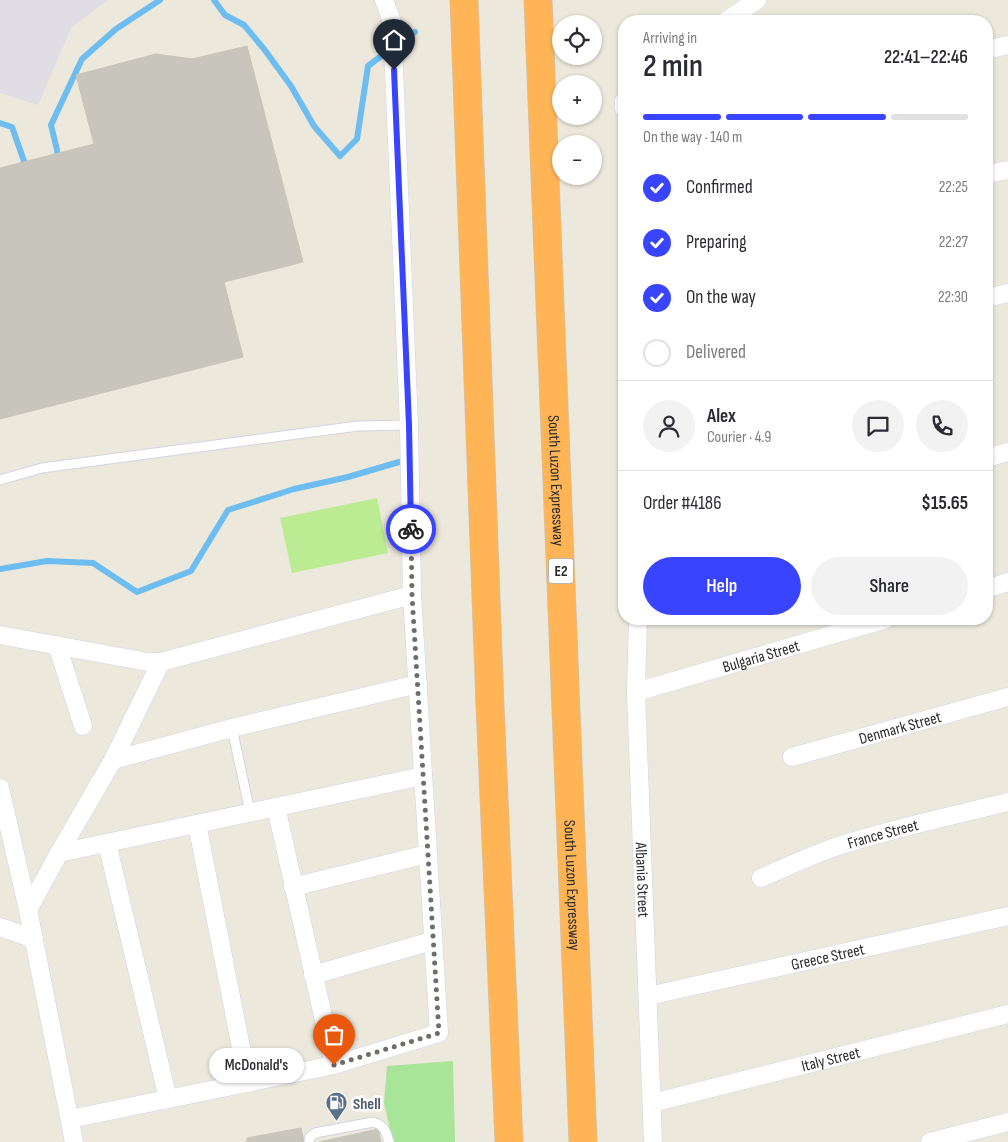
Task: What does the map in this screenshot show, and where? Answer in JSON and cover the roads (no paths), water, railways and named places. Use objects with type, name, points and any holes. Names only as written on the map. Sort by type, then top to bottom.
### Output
[{"type":"highway","points":[[464,0],[491,726],[509,1142]]},
{"type":"highway","name":"South Luzon Expressway","points":[[538,0],[583,1142]]},
{"type":"street","points":[[70,1119],[334,1065],[439,1033],[412,595],[409,425],[394,70],[390,19],[384,0]]},
{"type":"street","points":[[993,48],[1008,45]]},
{"type":"street","points":[[993,173],[1008,170]]},
{"type":"street","points":[[993,296],[1008,293]]},
{"type":"street","points":[[993,456],[1008,452]]},
{"type":"street","points":[[993,586],[1008,582]]},
{"type":"street","points":[[0,635],[148,662],[161,662],[412,595]]},
{"type":"street","name":"Albania Street","points":[[638,625],[636,692],[653,1142]]},
{"type":"street","name":"Bulgaria Street","points":[[636,692],[865,625]]},
{"type":"street","points":[[57,645],[82,726]]},
{"type":"street","points":[[28,910],[113,760],[161,662]]},
{"type":"street","points":[[113,760],[232,728],[418,684]]},
{"type":"street","name":"Denmark Street","points":[[792,757],[1008,697]]},
{"type":"street","points":[[59,853],[423,776]]},
{"type":"street","points":[[0,788],[28,910],[74,1142]]},
{"type":"street","name":"France Street","points":[[761,878],[837,847],[890,831],[1008,802]]},
{"type":"street","points":[[276,807],[334,1065]]},
{"type":"street","points":[[197,824],[248,1083]]},
{"type":"street","points":[[107,843],[168,1099]]},
{"type":"street","points":[[294,887],[427,854]]},
{"type":"street","name":"Greece Street","points":[[648,996],[1008,916]]},
{"type":"street","points":[[0,927],[34,939]]},
{"type":"street","points":[[313,975],[432,941]]},
{"type":"street","name":"Italy Street","points":[[652,1103],[1008,1014]]},
{"type":"street","points":[[930,1142],[1008,1122]]},
{"type":"lane","points":[[0,480],[42,468],[101,460],[358,426],[409,425]]},
{"type":"lane","points":[[232,728],[250,812]]},
{"type":"lane","points":[[309,1142],[310,1136],[315,1133],[373,1122],[380,1124],[386,1131],[389,1142]]},
{"type":"waterway","points":[[58,161],[51,125],[82,59],[116,29],[160,0]]},
{"type":"waterway","points":[[214,0],[225,15],[244,25],[264,49],[291,86],[314,126],[340,156],[357,139],[368,66],[415,32]]},
{"type":"waterway","points":[[0,123],[12,127],[27,167]]},
{"type":"waterway","points":[[0,569],[47,561],[93,563],[137,592],[191,571],[228,510],[294,489],[348,477],[399,462]]},
{"type":"place","name":"McDonald's","points":[[334,1065]]},
{"type":"place","name":"Shell","points":[[337,1122]]}]
